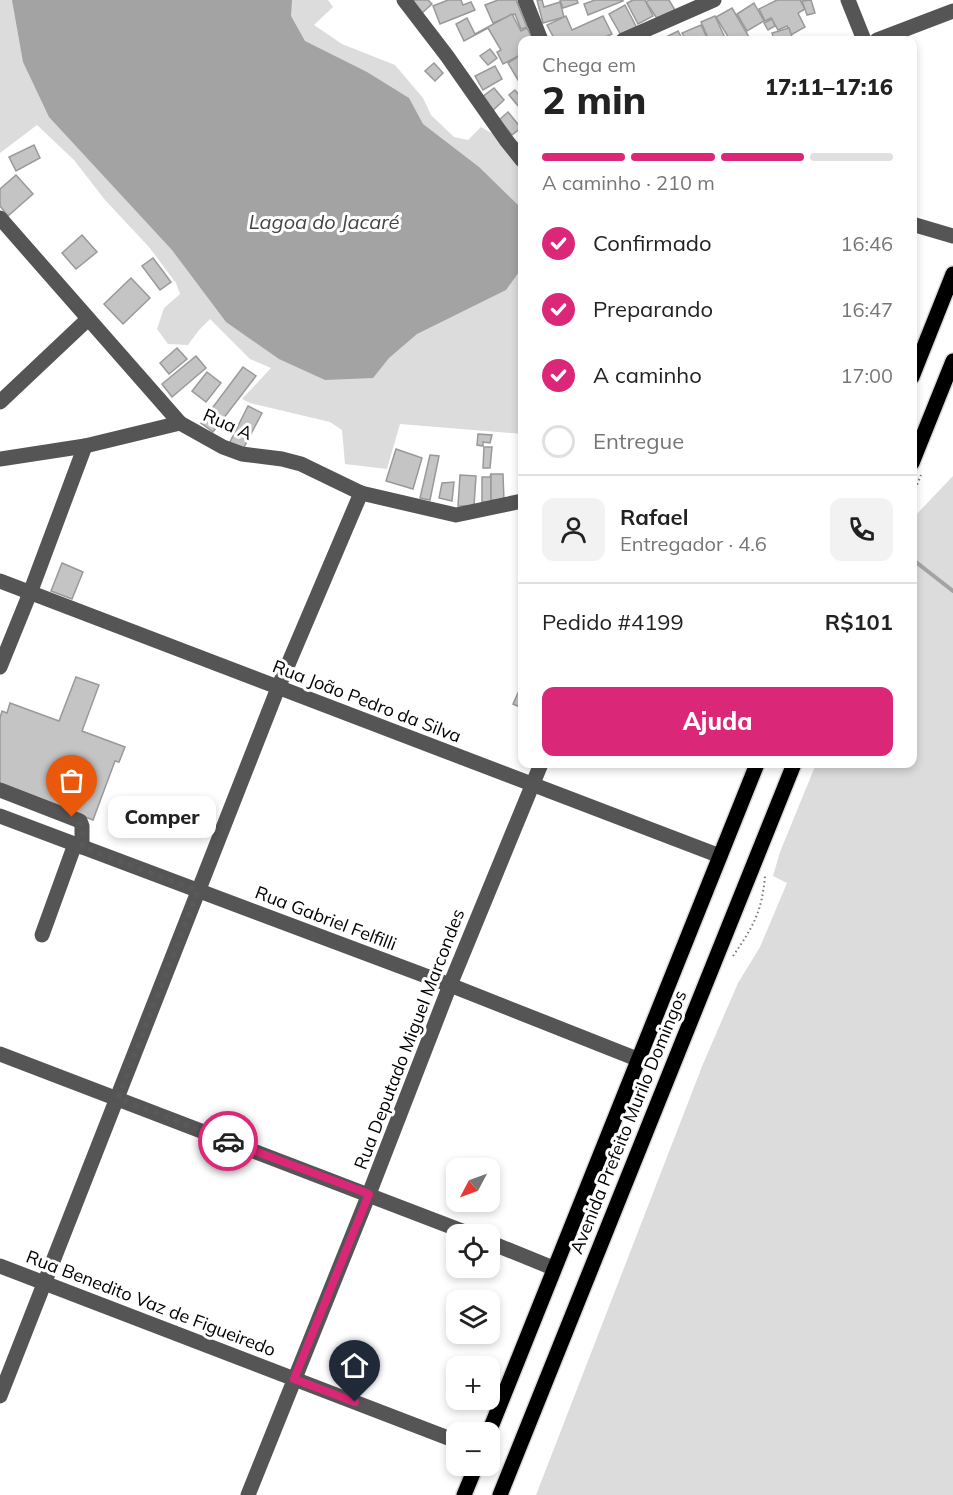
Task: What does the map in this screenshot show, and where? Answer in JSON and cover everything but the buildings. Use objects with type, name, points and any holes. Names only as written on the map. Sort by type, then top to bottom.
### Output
[{"type":"main road","points":[[917,364],[953,274]]},
{"type":"main road","points":[[917,451],[953,361]]},
{"type":"main road","name":"Avenida Prefeito Murilo Domingos","points":[[493,1422],[755,768]]},
{"type":"main road","name":"Avenida Prefeito Murilo Domingos","points":[[500,1495],[792,768]]},
{"type":"main road","points":[[464,1495],[472,1476]]},
{"type":"street","points":[[404,0],[518,155]]},
{"type":"street","points":[[525,0],[539,36]]},
{"type":"street","points":[[630,36],[684,5],[714,0]]},
{"type":"street","points":[[848,0],[862,36]]},
{"type":"street","points":[[887,36],[953,11]]},
{"type":"street","name":"Rua A","points":[[0,218],[180,423],[222,447],[242,454],[301,464],[361,493],[456,515],[518,502]]},
{"type":"street","points":[[917,225],[953,236]]},
{"type":"street","points":[[0,402],[88,319]]},
{"type":"street","points":[[0,459],[85,446],[180,423]]},
{"type":"street","points":[[0,667],[85,446]]},
{"type":"street","points":[[0,1396],[279,688],[361,493]]},
{"type":"street","name":"Rua João Pedro da Silva","points":[[0,582],[720,856]]},
{"type":"street","name":"Rua Deputado Miguel Marcondes","points":[[248,1495],[450,985],[539,768]]},
{"type":"street","points":[[0,790],[80,821],[82,826],[79,846],[42,935]]},
{"type":"street","name":"Rua Gabriel Felfilli","points":[[0,816],[450,985],[637,1059]]},
{"type":"street","points":[[0,1054],[446,1224]]},
{"type":"street","points":[[500,1246],[553,1268]]},
{"type":"street","name":"Rua Benedito Vaz de Figueiredo","points":[[0,1266],[446,1438]]},
{"type":"shaded area","name":"Lagoa do Jacaré","points":[[0,0],[328,0],[333,7],[314,25],[342,44],[395,65],[423,98],[431,115],[454,137],[468,140],[481,127],[495,135],[518,163],[518,434],[400,424],[387,469],[345,464],[342,430],[330,422],[250,403],[242,399],[271,368],[250,359],[210,319],[188,345],[168,344],[157,329],[164,308],[180,294],[176,283],[149,247],[105,200],[74,160],[37,125],[0,153]]},
{"type":"shaded area","points":[[953,476],[953,1495],[536,1495],[703,1064],[738,983],[760,947],[787,883],[773,876],[780,852],[814,768],[917,768],[917,514]]},
{"type":"water","name":"Lagoa do Jacaré","points":[[12,0],[292,0],[291,16],[305,41],[367,72],[409,98],[423,124],[479,167],[518,205],[518,274],[506,290],[417,334],[389,358],[373,378],[325,380],[279,359],[226,322],[172,250],[49,117],[23,62]]},
{"type":"waterway","points":[[917,563],[953,591]]},
{"type":"way so far","points":[[72,817],[80,821],[82,826],[82,847],[198,891],[118,1098],[228,1141]]},
{"type":"place","name":"Comper","points":[[72,817]]},
{"type":"route","points":[[228,1141],[369,1194],[294,1379],[355,1402]]}]
